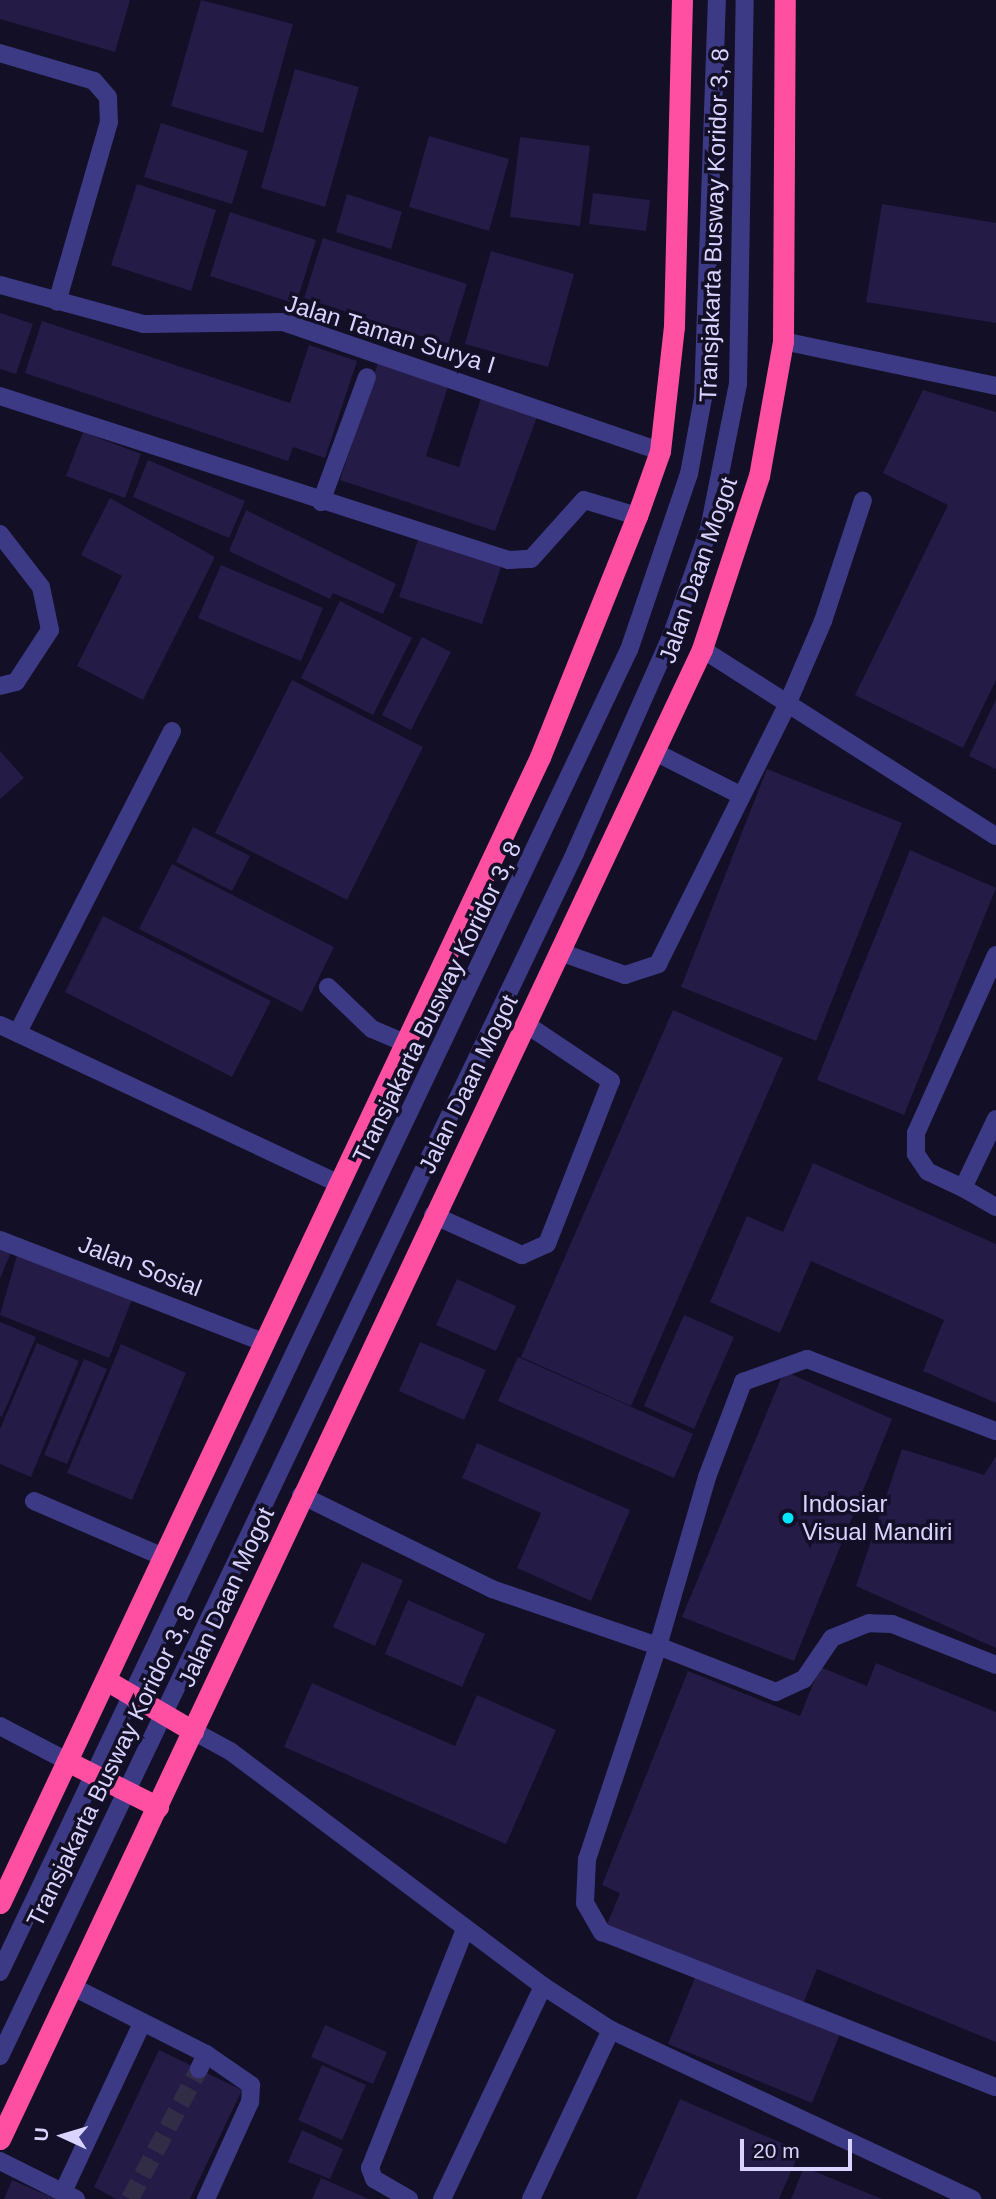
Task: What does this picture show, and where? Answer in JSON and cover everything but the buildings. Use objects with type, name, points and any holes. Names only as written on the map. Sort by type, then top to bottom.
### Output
[{"type":"highway","points":[[0,1903],[106,1680],[261,1341],[339,1184],[540,757],[638,516],[660,451],[674,326],[682,0]]},
{"type":"highway","name":"Jalan Daan Mogot","points":[[0,2138],[702,649],[759,476],[783,341],[785,0]]},
{"type":"highway","points":[[106,1680],[193,1731]]},
{"type":"highway","points":[[67,1761],[158,1807]]},
{"type":"street","name":"Transjakarta Busway Koridor 3, 8","points":[[0,1972],[135,1696],[562,799],[629,650],[667,543],[703,398],[716,0]]},
{"type":"street","name":"Transjakarta Busway Koridor 3, 8","points":[[0,2056],[125,1789],[575,853],[672,634],[709,529],[738,384],[745,0]]},
{"type":"street","points":[[0,53],[94,81],[108,97],[109,122],[57,302]]},
{"type":"street","name":"Jalan Taman Surya I","points":[[0,285],[144,324],[283,322],[660,451]]},
{"type":"street","points":[[783,341],[996,386]]},
{"type":"street","points":[[321,502],[367,377]]},
{"type":"street","points":[[0,396],[321,502],[509,560],[531,559],[584,499],[638,516]]},
{"type":"street","points":[[560,952],[625,975],[653,969],[786,707],[828,609],[863,500]]},
{"type":"street","points":[[0,534],[41,587],[50,630],[16,681],[0,686]]},
{"type":"street","points":[[702,649],[786,707],[996,836]]},
{"type":"street","points":[[18,1032],[172,731]]},
{"type":"street","points":[[655,752],[742,796]]},
{"type":"street","points":[[996,955],[916,1133],[916,1154],[928,1172],[996,1207]]},
{"type":"street","points":[[328,987],[372,1028],[405,1043]]},
{"type":"street","points":[[433,1215],[522,1255],[547,1244],[611,1081],[526,1024]]},
{"type":"street","points":[[0,1025],[339,1184]]},
{"type":"street","points":[[963,1188],[996,1119]]},
{"type":"street","name":"Jalan Sosial","points":[[0,1240],[261,1341]]},
{"type":"street","points":[[996,1431],[807,1359],[743,1382],[707,1478],[658,1646],[587,1859],[585,1903],[602,1932],[996,2087]]},
{"type":"street","points":[[301,1495],[492,1589],[658,1646],[776,1692],[804,1679],[832,1638],[869,1623],[892,1624],[996,1665]]},
{"type":"street","points":[[34,1501],[161,1556]]},
{"type":"street","points":[[0,1726],[67,1761]]},
{"type":"street","points":[[193,1731],[230,1751],[465,1929],[543,1986],[611,2030],[972,2199]]},
{"type":"street","points":[[409,2199],[374,2179],[370,2168],[465,1929]]},
{"type":"street","points":[[442,2199],[543,1986]]},
{"type":"street","points":[[73,1987],[142,2023],[203,2062],[251,2085],[250,2102],[206,2199]]},
{"type":"street","points":[[0,2161],[70,2195],[142,2023]]},
{"type":"street","points":[[531,2199],[611,2030]]},
{"type":"tunnel","points":[[130,2199],[199,2069]]},
{"type":"place","name":"Indosiar Visual Mandiri","points":[[788,1518]]}]
